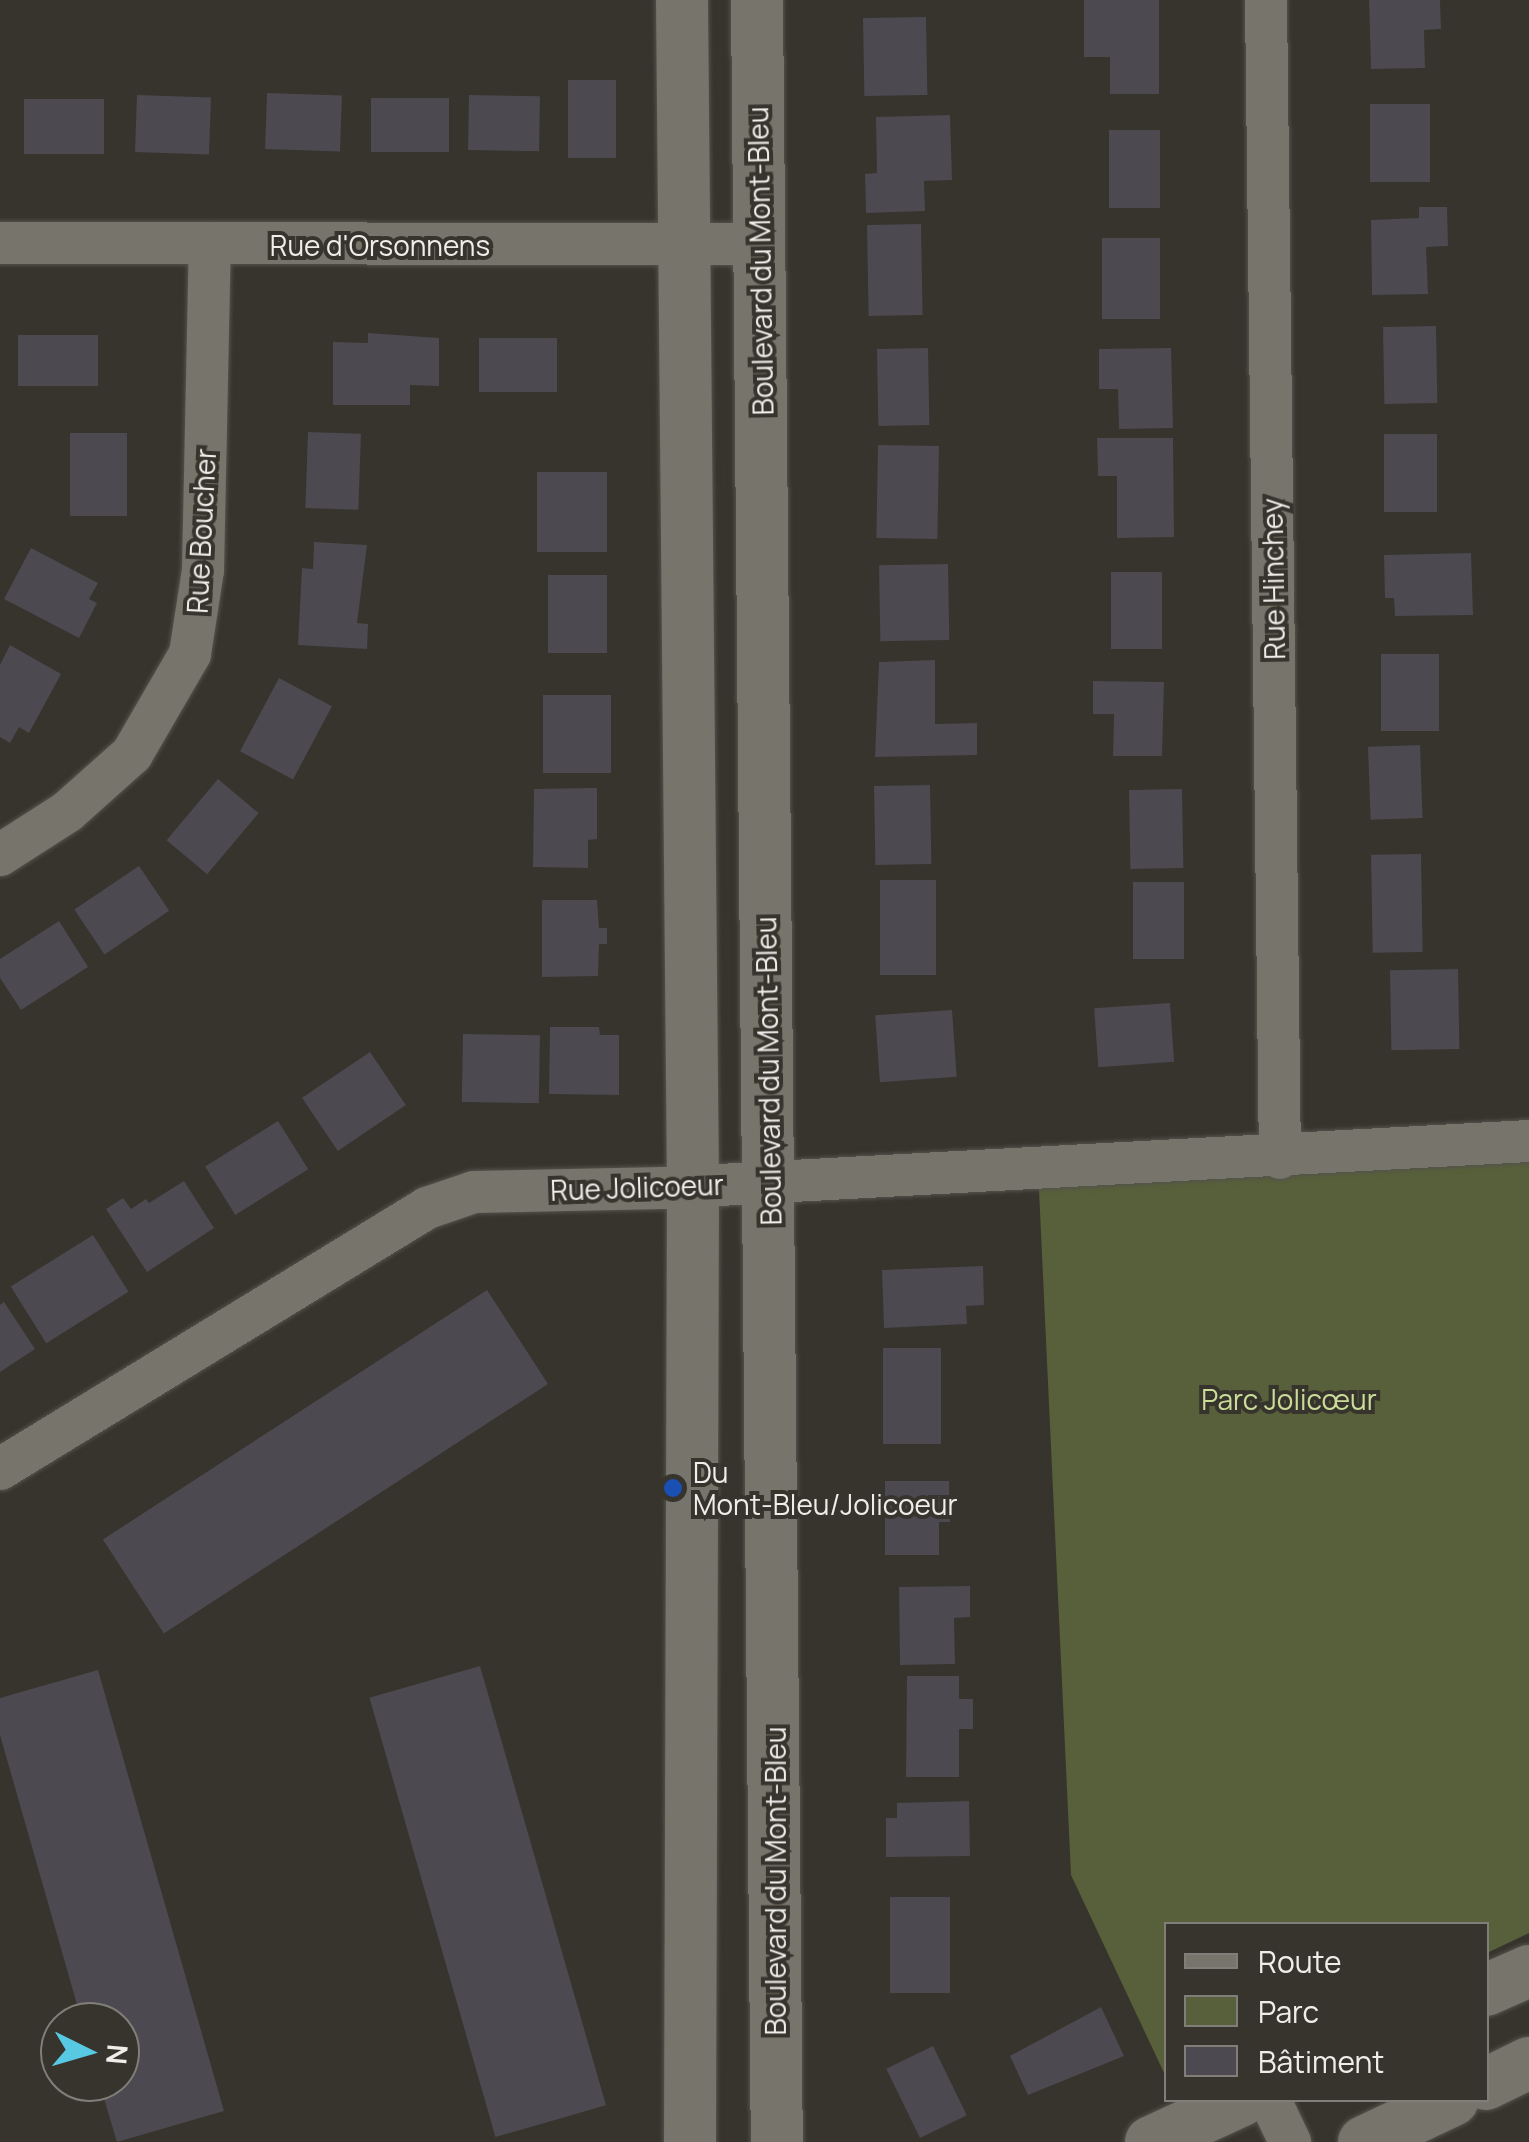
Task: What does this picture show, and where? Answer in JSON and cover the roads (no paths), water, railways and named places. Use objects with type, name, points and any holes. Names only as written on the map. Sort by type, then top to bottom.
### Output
[{"type":"street","points":[[682,0],[693,1186],[690,2142]]},
{"type":"street","name":"Boulevard du Mont-Bleu","points":[[757,0],[777,2142]]},
{"type":"street","name":"Rue Hinchey","points":[[1266,0],[1280,1158]]},
{"type":"street","name":"Rue d'Orsonnens","points":[[0,243],[760,244]]},
{"type":"street","name":"Rue Boucher","points":[[0,855],[67,812],[132,754],[190,654],[203,570],[210,244]]},
{"type":"street","name":"Rue Jolicoeur","points":[[0,1470],[427,1208],[474,1192],[693,1186],[1280,1158],[1529,1141]]},
{"type":"street","points":[[1489,1989],[1529,1971]]},
{"type":"street","points":[[1489,2083],[1529,2063]]},
{"type":"street","points":[[1152,2142],[1238,2102]]},
{"type":"street","points":[[1271,2102],[1290,2142]]},
{"type":"street","points":[[1364,2142],[1449,2102]]},
{"type":"place","name":"Du Mont-Bleu/Jolicoeur","points":[[673,1488]]},
{"type":"park label","name":"Parc Jolicœur","points":[[1289,1399]]}]
